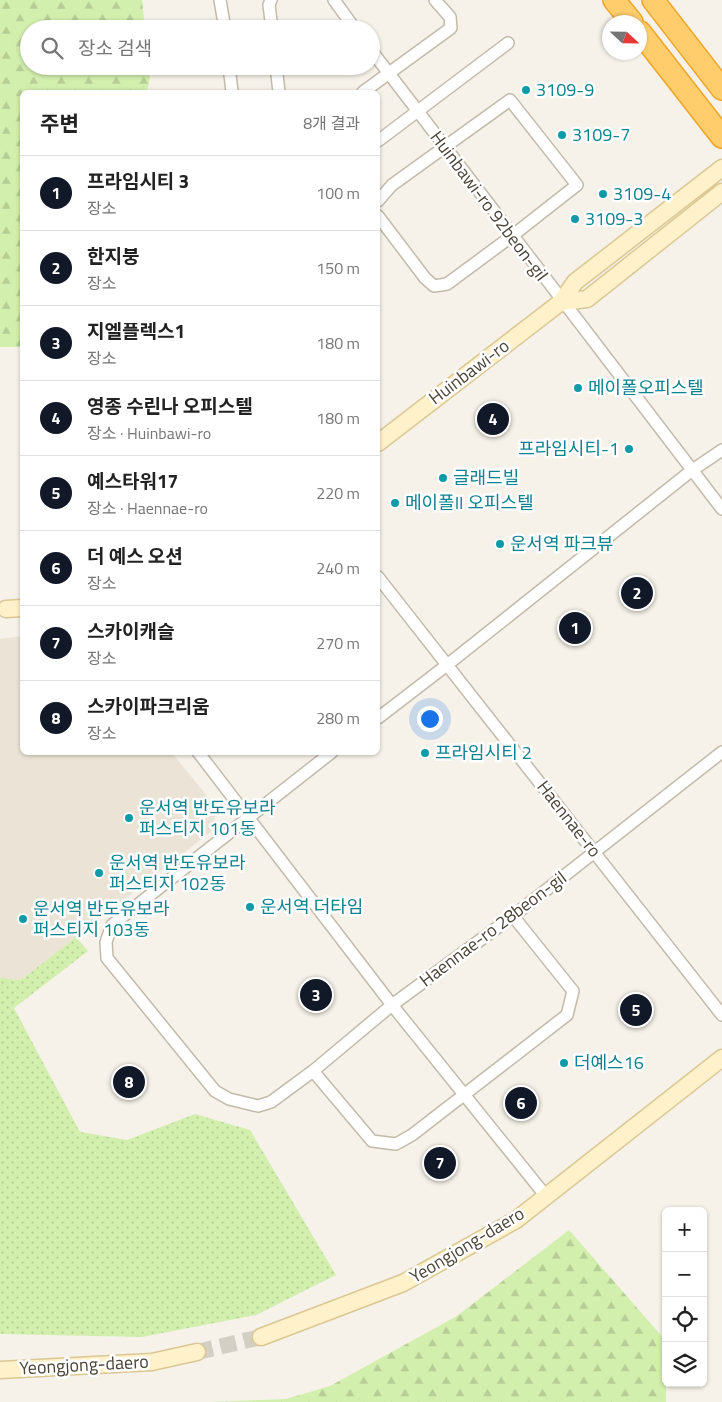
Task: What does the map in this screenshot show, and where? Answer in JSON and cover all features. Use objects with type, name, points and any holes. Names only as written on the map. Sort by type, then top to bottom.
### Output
[{"type":"highway","points":[[654,0],[722,89]]},
{"type":"highway","points":[[647,41],[722,137]]},
{"type":"main road","name":"Huinbawi-ro","points":[[380,441],[562,302],[575,282],[722,168]]},
{"type":"main road","points":[[562,302],[587,299],[722,192]]},
{"type":"main road","points":[[6,609],[20,608]]},
{"type":"main road","name":"Yeongjong-daero","points":[[261,1337],[404,1283],[516,1220],[545,1195],[722,1058]]},
{"type":"main road","name":"Yeongjong-daero","points":[[0,1370],[152,1362],[197,1352]]},
{"type":"street","points":[[220,0],[223,20]]},
{"type":"street","points":[[271,0],[269,5],[271,20]]},
{"type":"street","points":[[334,0],[349,20]]},
{"type":"street","points":[[366,90],[451,28],[450,17],[435,0]]},
{"type":"street","points":[[380,140],[508,43]]},
{"type":"street","name":"Huinbawi-ro 92beon-gil","points":[[380,63],[722,509]]},
{"type":"street","points":[[230,75],[232,90]]},
{"type":"street","points":[[277,75],[279,90]]},
{"type":"street","points":[[380,200],[392,185],[510,100],[576,185],[447,284],[434,286],[425,278],[380,219]]},
{"type":"street","points":[[380,716],[691,471],[722,450]]},
{"type":"street","name":"Haennae-ro","points":[[380,580],[722,1015]]},
{"type":"street","name":"Haennae-ro 28beon-gil","points":[[248,817],[112,925],[106,942],[107,958],[215,1091],[230,1099],[258,1106],[271,1102],[313,1071],[392,1006],[513,916],[722,752]]},
{"type":"street","points":[[200,755],[392,1006],[545,1195]]},
{"type":"street","points":[[248,817],[328,755]]},
{"type":"street","points":[[313,1071],[372,1141],[396,1144],[412,1135],[464,1096],[567,1015],[572,1004],[573,991],[513,916]]},
{"type":"shaded area","points":[[20,636],[20,755],[174,755],[216,807],[213,830],[21,980],[1,978],[0,975],[0,639]]},
{"type":"green space","points":[[0,0],[142,0],[144,20],[20,20],[20,75],[150,75],[150,78],[147,90],[20,90],[20,347],[0,347]]},
{"type":"green space","points":[[76,937],[88,951],[14,1008],[80,1132],[127,1140],[195,1114],[250,1130],[336,1275],[256,1315],[142,1337],[0,1334],[0,975],[1,978],[21,980]]},
{"type":"green space","points":[[569,1230],[662,1336],[662,1387],[666,1387],[666,1402],[206,1402],[286,1399],[330,1386],[457,1316]]},
{"type":"tunnel","points":[[197,1352],[261,1337]]},
{"type":"place","name":"3109-9","points":[[526,90]]},
{"type":"place","name":"3109-7","points":[[562,135]]},
{"type":"place","name":"3109-4","points":[[603,194]]},
{"type":"place","name":"3109-3","points":[[575,219]]},
{"type":"place","name":"메이폴오피스텔","points":[[578,388]]},
{"type":"place","name":"영종 수린나 오피스텔","points":[[493,419]]},
{"type":"place","name":"프라임시티-1","points":[[629,449]]},
{"type":"place","name":"글래드빌","points":[[443,478]]},
{"type":"place","name":"메이폴II 오피스텔","points":[[395,503]]},
{"type":"place","name":"운서역 파크뷰","points":[[500,544]]},
{"type":"place","name":"한지붕","points":[[637,593]]},
{"type":"place","name":"프라임시티 3","points":[[575,628]]},
{"type":"place","name":"프라임시티 2","points":[[425,753]]},
{"type":"place","name":"운서역 반도유보라 퍼스티지 101동","points":[[129,818]]},
{"type":"place","name":"운서역 반도유보라 퍼스티지 102동","points":[[99,873]]},
{"type":"place","name":"운서역 더타임","points":[[250,907]]},
{"type":"place","name":"운서역 반도유보라 퍼스티지 103동","points":[[23,919]]},
{"type":"place","name":"지엘플렉스1","points":[[316,995]]},
{"type":"place","name":"예스타워17","points":[[636,1010]]},
{"type":"place","name":"더예스16","points":[[564,1063]]},
{"type":"place","name":"스카이파크리움","points":[[129,1082]]},
{"type":"place","name":"더 예스 오션","points":[[521,1103]]},
{"type":"place","name":"스카이캐슬","points":[[440,1163]]}]
